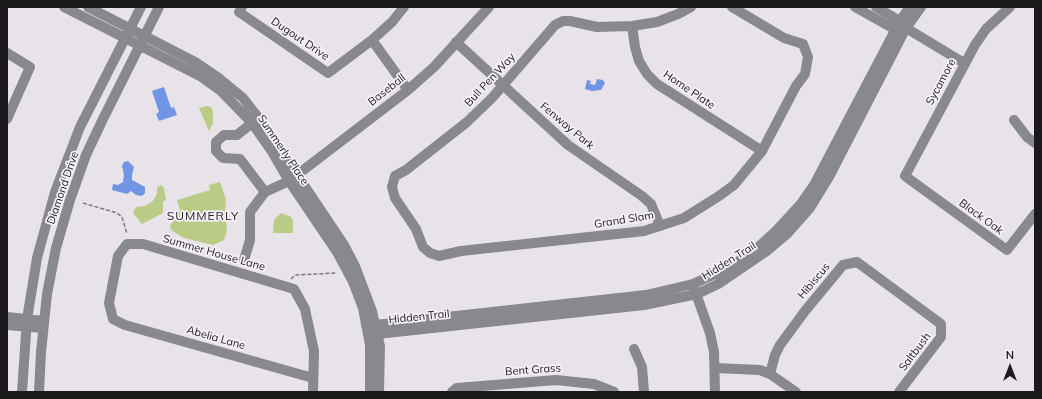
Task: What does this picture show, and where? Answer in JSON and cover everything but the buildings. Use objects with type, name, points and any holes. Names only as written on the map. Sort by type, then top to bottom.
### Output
[{"type":"street","name":"Summerly Place","points":[[64,7],[142,41],[200,76],[221,91],[252,124],[356,266],[365,289],[371,330],[370,392]]},
{"type":"street","name":"Summerly Place","points":[[88,7],[128,34]]},
{"type":"street","name":"Diamond Drive","points":[[22,392],[26,323],[37,258],[55,192],[80,127],[141,7]]},
{"type":"street","name":"Diamond Drive","points":[[39,392],[43,324],[56,248],[73,192],[86,155],[159,7]]},
{"type":"street","points":[[404,7],[392,22],[372,40],[408,90]]},
{"type":"street","name":"Baseball","points":[[264,192],[293,178],[408,90],[434,67],[488,7]]},
{"type":"street","name":"Bull Pen Way","points":[[430,253],[423,247],[416,229],[396,198],[392,187],[395,176],[406,170],[467,122],[503,85],[555,25],[563,21],[570,21],[597,27],[632,26],[657,22],[691,7]]},
{"type":"street","name":"Grand Slam","points":[[430,253],[439,256],[461,251],[632,233],[684,218],[719,196],[743,175],[762,151],[796,86],[805,74],[808,57],[803,44],[784,38],[732,7]]},
{"type":"street","points":[[855,7],[901,26]]},
{"type":"street","points":[[876,7],[901,26],[964,63]]},
{"type":"street","name":"Hidden Trail","points":[[371,330],[644,305],[697,294],[740,270],[787,234],[810,208],[829,178],[910,7]]},
{"type":"street","name":"Hidden Trail","points":[[371,330],[634,297],[693,284],[730,266],[754,251],[776,231],[800,205],[814,185],[901,26],[921,7]]},
{"type":"street","name":"Sycamore","points":[[905,176],[964,63],[986,29],[1010,7]]},
{"type":"street","name":"Dugout Drive","points":[[240,9],[328,73],[372,40]]},
{"type":"street","name":"Home Plate","points":[[632,26],[639,61],[647,74],[657,84],[762,151]]},
{"type":"street","name":"Summerly Place","points":[[142,41],[195,62],[220,79],[242,98],[261,121],[348,271],[371,330],[380,346],[381,364],[379,392]]},
{"type":"street","name":"Fenway Park","points":[[456,42],[568,145],[642,196],[651,204],[660,226]]},
{"type":"street","points":[[7,53],[30,67],[7,119]]},
{"type":"street","points":[[1014,120],[1027,137],[1035,143]]},
{"type":"street","points":[[244,260],[250,240],[250,212],[264,192],[240,159],[223,158],[216,151],[216,142],[224,135],[237,134],[252,124]]},
{"type":"street","name":"Black Oak","points":[[905,176],[1007,250],[1035,214]]},
{"type":"street","name":"Summer House Lane","points":[[128,244],[143,244],[290,287]]},
{"type":"street","name":"Abelia Lane","points":[[128,244],[118,256],[110,303],[113,319],[126,325],[313,378]]},
{"type":"street","name":"Hibiscus","points":[[770,374],[775,355],[780,345],[805,311],[843,265],[857,262],[941,324]]},
{"type":"street","points":[[693,284],[710,333],[715,368],[715,392]]},
{"type":"street","points":[[290,287],[305,309],[314,351],[312,392]]},
{"type":"street","points":[[7,317],[26,323]]},
{"type":"street","points":[[7,325],[26,323],[43,324]]},
{"type":"street","name":"Saltbush","points":[[900,392],[941,337],[941,324]]},
{"type":"street","points":[[634,349],[642,367],[644,392]]},
{"type":"street","points":[[715,368],[747,368],[770,374],[796,392]]},
{"type":"street","name":"Bent Grass","points":[[452,392],[456,388],[573,380],[594,384],[614,392]]},
{"type":"path","points":[[83,203],[117,213],[122,217],[128,244]]},
{"type":"path","points":[[290,287],[295,275],[337,273],[339,276],[348,271]]},
{"type":"green space","points":[[207,106],[211,107],[213,112],[213,123],[209,131],[199,108]]},
{"type":"green space","points":[[220,182],[226,199],[225,211],[227,231],[224,240],[213,245],[184,238],[171,230],[170,226],[180,210],[177,200],[210,190],[209,185]]},
{"type":"green space","points":[[161,185],[164,188],[166,200],[163,202],[163,213],[142,224],[133,213],[136,207],[145,206],[152,202],[157,194],[157,187]]},
{"type":"green space","points":[[281,213],[291,217],[293,221],[293,233],[273,233],[274,220]]},
{"type":"water","points":[[597,79],[603,80],[605,83],[601,90],[592,91],[585,89],[587,80],[591,81],[590,84],[595,85]]},
{"type":"water","points":[[164,87],[171,108],[174,107],[177,115],[159,121],[156,114],[159,112],[152,91]]},
{"type":"water","points":[[128,161],[134,167],[132,180],[145,187],[145,193],[142,196],[136,195],[131,191],[127,194],[112,190],[113,184],[118,185],[123,182],[124,175],[122,166],[124,162]]},
{"type":"district","name":"SUMMERLY","points":[[203,216]]}]
